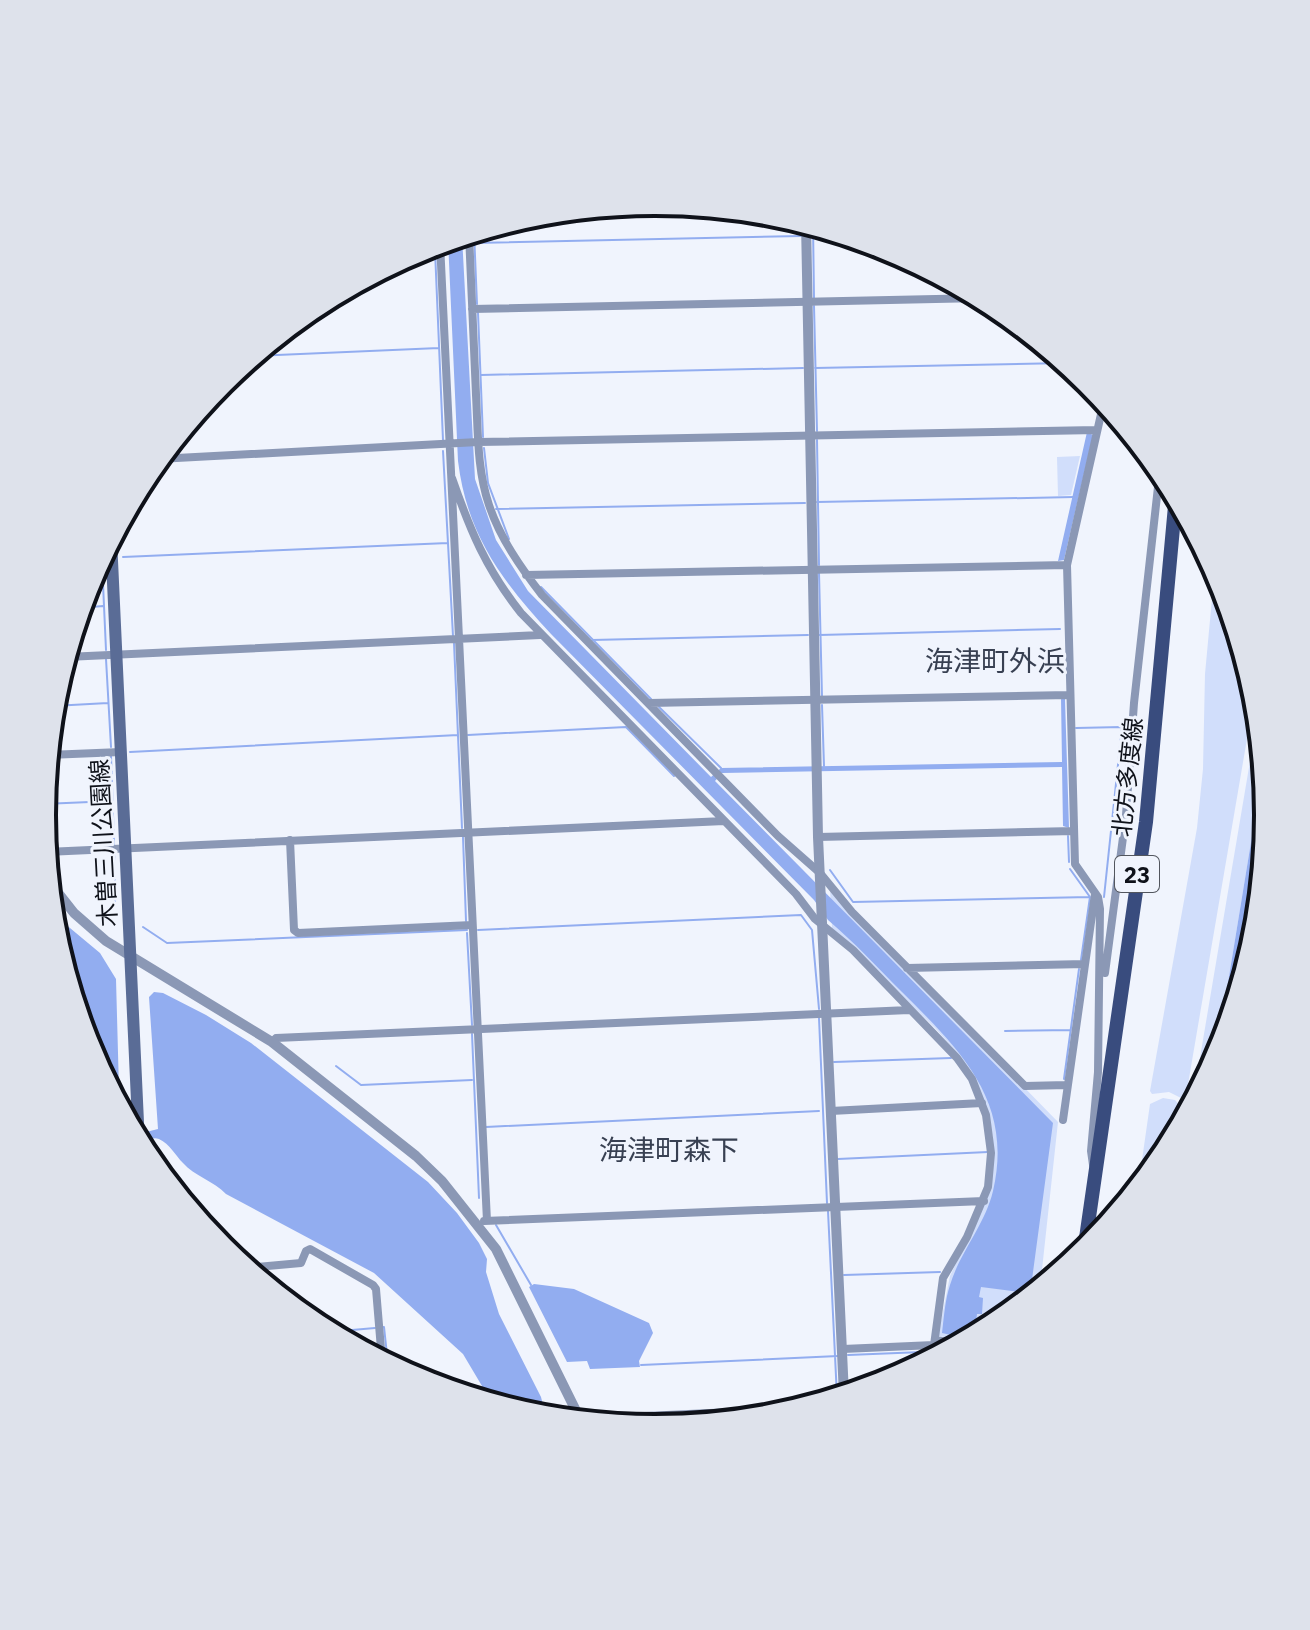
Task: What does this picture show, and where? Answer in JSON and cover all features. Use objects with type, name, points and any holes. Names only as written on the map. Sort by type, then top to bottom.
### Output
[{"type":"main road","name":"北方多度線","points":[[1088,1229],[1146,822],[1174,516]]},
{"type":"main road","name":"木曽三川公園線","points":[[108,573],[116,655],[132,956],[136,1115]]},
{"type":"street","points":[[806,235],[818,837],[844,1383]]},
{"type":"street","points":[[469,246],[477,442],[484,486],[489,506],[526,575],[542,595],[1025,1086],[1067,1085]]},
{"type":"street","points":[[438,257],[452,445],[487,1221]]},
{"type":"street","points":[[472,309],[958,299]]},
{"type":"street","points":[[1096,1181],[1091,1151],[1098,1072],[1100,909],[1095,893],[1075,864],[1067,565],[1101,415]]},
{"type":"street","points":[[174,458],[477,442],[1097,430]]},
{"type":"street","points":[[452,478],[470,531],[492,575],[540,635],[822,924],[853,950],[933,1031],[972,1079],[982,1103],[990,1137],[990,1175],[984,1201],[943,1278],[934,1345]]},
{"type":"street","points":[[1100,1000],[1126,815],[1134,703],[1158,490]]},
{"type":"street","points":[[526,575],[1067,565]]},
{"type":"street","points":[[77,657],[540,635]]},
{"type":"street","points":[[649,703],[1069,695]]},
{"type":"street","points":[[59,755],[121,752]]},
{"type":"street","points":[[57,851],[724,821]]},
{"type":"street","points":[[818,837],[1074,831]]},
{"type":"street","points":[[290,840],[294,930],[298,933],[472,925]]},
{"type":"street","points":[[1063,1120],[1095,893]]},
{"type":"street","points":[[62,896],[89,928],[106,941],[272,1042],[416,1156],[458,1198],[496,1249],[576,1409]]},
{"type":"street","points":[[907,968],[1085,964]]},
{"type":"street","points":[[272,1042],[276,1038],[909,1010]]},
{"type":"street","points":[[831,1111],[982,1103]]},
{"type":"street","points":[[475,1221],[984,1201]]},
{"type":"street","points":[[262,1267],[301,1263],[310,1249],[373,1285],[376,1289],[381,1347]]},
{"type":"street","points":[[935,1340],[941,1341]]},
{"type":"street","points":[[843,1353],[933,1345]]},
{"type":"shaded area","points":[[1080,456],[1071,495],[1058,496],[1057,457]]},
{"type":"shaded area","points":[[1212,597],[1234,660],[1248,732],[1187,1090],[1182,1099],[1169,1092],[1152,1094],[1150,1091],[1197,828],[1203,769],[1205,674]]},
{"type":"shaded area","points":[[1251,756],[1254,826],[1226,996],[1199,1065]]},
{"type":"shaded area","points":[[830,889],[1058,1122],[1042,1272],[988,1313],[948,1337],[938,1336],[950,1276],[986,1200],[993,1137],[959,1055],[832,928]]},
{"type":"shaded area","points":[[1163,1098],[1175,1100],[1179,1105],[1141,1164],[1150,1104]]},
{"type":"water","points":[[463,248],[475,479],[496,540],[528,591],[711,777],[721,768],[1062,762],[1061,698],[1065,699],[1069,828],[1063,826],[1062,767],[722,773],[715,781],[1053,1123],[1032,1280],[1018,1292],[981,1287],[982,1314],[977,1314],[976,1320],[954,1334],[942,1333],[950,1285],[989,1203],[997,1159],[996,1130],[989,1104],[977,1080],[944,1035],[828,920],[814,900],[551,634],[517,595],[478,534],[469,512],[458,461],[449,253]]},
{"type":"water","points":[[1087,432],[1093,435],[1064,560],[1058,561]]},
{"type":"water","points":[[1254,826],[1249,893],[1226,996]]},
{"type":"water","points":[[67,925],[100,953],[116,979],[119,1081],[88,1008]]},
{"type":"water","points":[[154,992],[163,993],[251,1043],[428,1182],[479,1243],[487,1259],[486,1272],[499,1314],[542,1403],[482,1388],[463,1354],[374,1273],[226,1194],[188,1168],[163,1141],[151,1139],[147,1132],[158,1129],[149,997]]},
{"type":"water","points":[[534,1284],[574,1289],[649,1323],[653,1333],[639,1361],[640,1367],[590,1369],[587,1361],[567,1362],[529,1287]]},
{"type":"waterway","points":[[478,243],[801,236]]},
{"type":"waterway","points":[[813,237],[814,298]]},
{"type":"waterway","points":[[475,244],[477,304]]},
{"type":"waterway","points":[[435,258],[443,440]]},
{"type":"waterway","points":[[814,306],[817,431]]},
{"type":"waterway","points":[[478,313],[483,437]]},
{"type":"waterway","points":[[272,355],[439,348]]},
{"type":"waterway","points":[[815,368],[1048,363]]},
{"type":"waterway","points":[[481,375],[803,368]]},
{"type":"waterway","points":[[817,440],[819,565]]},
{"type":"waterway","points":[[484,448],[488,483],[509,539]]},
{"type":"waterway","points":[[443,451],[453,636]]},
{"type":"waterway","points":[[817,502],[1074,497]]},
{"type":"waterway","points":[[496,509],[805,503]]},
{"type":"waterway","points":[[123,557],[448,543]]},
{"type":"waterway","points":[[819,573],[822,697]]},
{"type":"waterway","points":[[103,584],[106,650]]},
{"type":"waterway","points":[[541,587],[651,699]]},
{"type":"waterway","points":[[94,607],[103,606]]},
{"type":"waterway","points":[[819,635],[1060,629]]},
{"type":"waterway","points":[[592,640],[808,635]]},
{"type":"waterway","points":[[454,643],[462,828]]},
{"type":"waterway","points":[[106,659],[111,747]]},
{"type":"waterway","points":[[67,705],[108,703]]},
{"type":"waterway","points":[[822,705],[824,766]]},
{"type":"waterway","points":[[659,707],[721,768]]},
{"type":"waterway","points":[[468,735],[626,727],[674,776]]},
{"type":"waterway","points":[[1076,728],[1122,727],[1104,897]]},
{"type":"waterway","points":[[130,752],[458,735]]},
{"type":"waterway","points":[[111,756],[114,845]]},
{"type":"waterway","points":[[56,803],[113,801]]},
{"type":"waterway","points":[[1068,836],[1069,862]]},
{"type":"waterway","points":[[463,837],[466,921]]},
{"type":"waterway","points":[[115,853],[115,907]]},
{"type":"waterway","points":[[1070,869],[1090,897],[1081,960]]},
{"type":"waterway","points":[[830,870],[853,902],[1090,897]]},
{"type":"waterway","points":[[478,930],[801,915],[812,930],[819,1009]]},
{"type":"waterway","points":[[143,927],[167,943],[467,930]]},
{"type":"waterway","points":[[467,933],[472,1025]]},
{"type":"waterway","points":[[1064,1079],[1079,969]]},
{"type":"waterway","points":[[819,1018],[827,1203]]},
{"type":"waterway","points":[[1005,1031],[1071,1030]]},
{"type":"waterway","points":[[472,1034],[479,1198]]},
{"type":"waterway","points":[[834,1062],[951,1058]]},
{"type":"waterway","points":[[336,1066],[361,1085],[472,1080]]},
{"type":"waterway","points":[[486,1127],[819,1111]]},
{"type":"waterway","points":[[838,1159],[988,1152]]},
{"type":"waterway","points":[[828,1211],[836,1386]]},
{"type":"waterway","points":[[496,1225],[531,1285]]},
{"type":"waterway","points":[[844,1275],[940,1272]]},
{"type":"waterway","points":[[382,1327],[387,1350]]},
{"type":"waterway","points":[[349,1330],[375,1328]]},
{"type":"waterway","points":[[848,1355],[920,1352]]},
{"type":"waterway","points":[[641,1365],[838,1356]]},
{"type":"district","name":"海津町外浜","points":[[995,660]]},
{"type":"district","name":"海津町森下","points":[[669,1149]]}]
